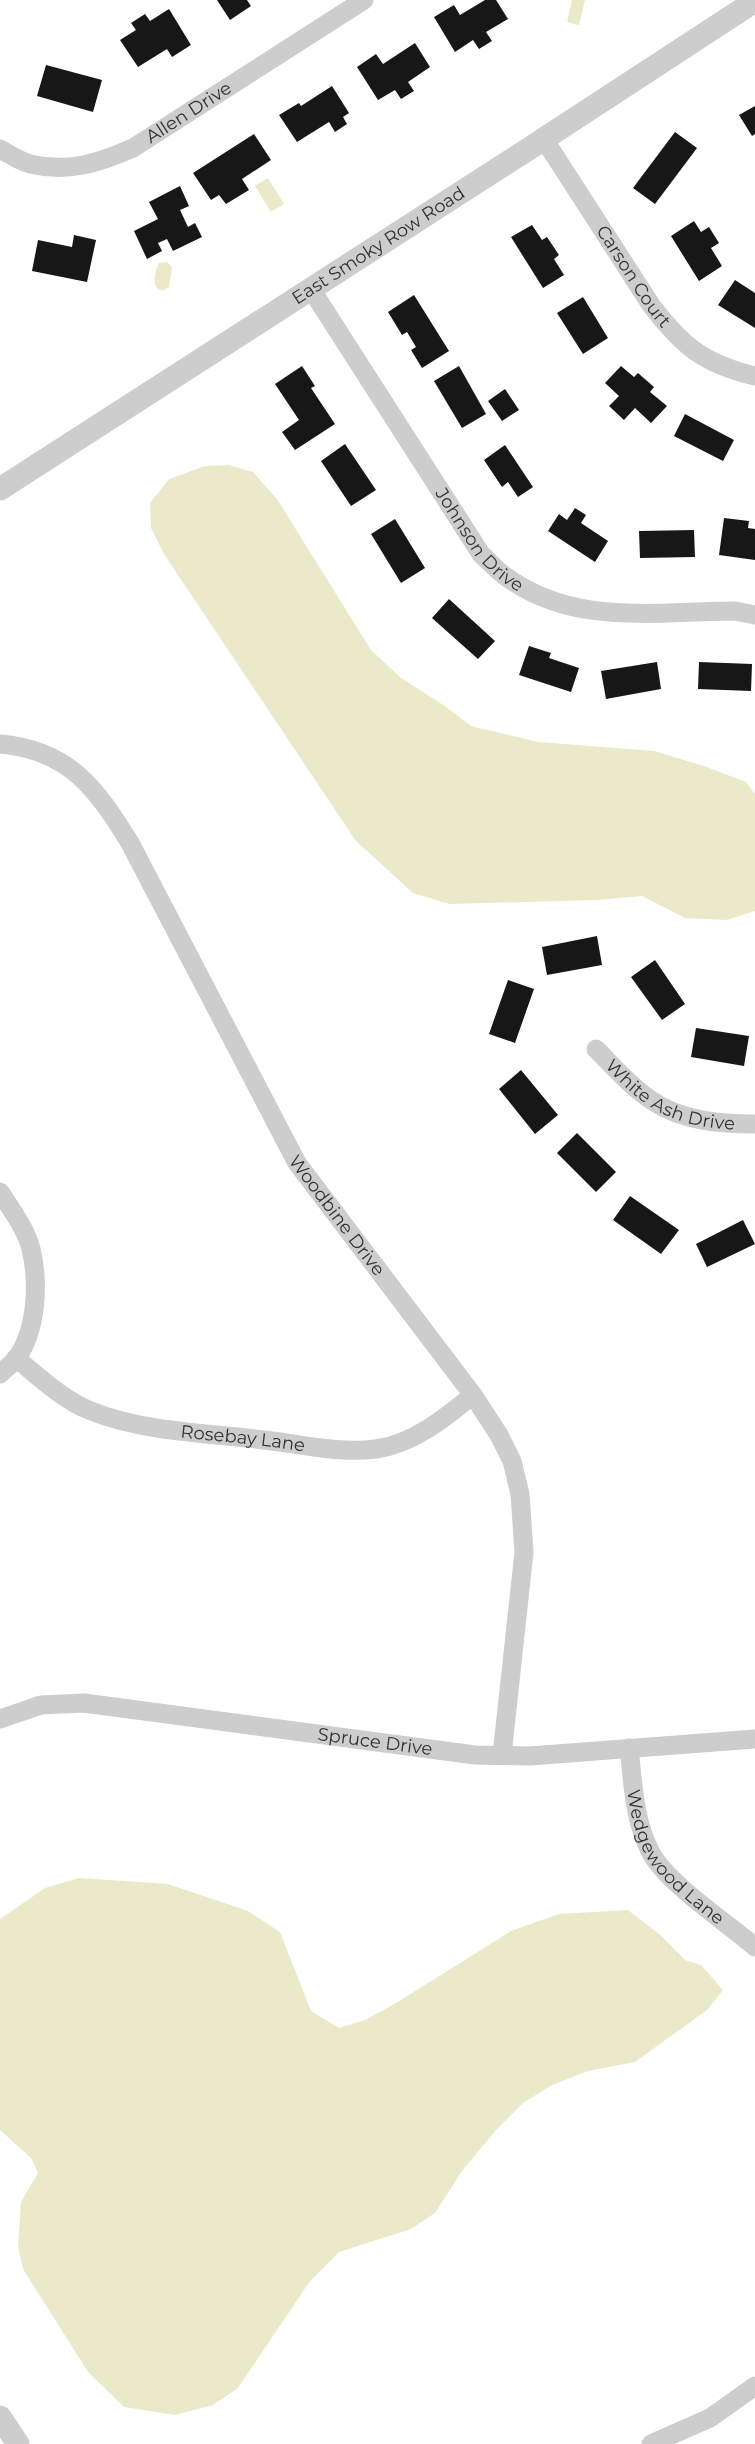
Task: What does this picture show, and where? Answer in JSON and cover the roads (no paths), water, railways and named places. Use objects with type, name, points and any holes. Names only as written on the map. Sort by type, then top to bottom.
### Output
[{"type":"street","name":"Allen Drive","points":[[0,149],[29,164],[68,168],[100,163],[133,148],[364,0]]},
{"type":"street","name":"East Smoky Row Road","points":[[0,489],[755,1]]},
{"type":"street","name":"Carson Court","points":[[544,139],[650,305],[671,331],[686,346],[726,369],[755,376]]},
{"type":"street","name":"Johnson Drive","points":[[311,289],[481,554],[503,575],[533,593],[564,606],[597,612],[735,611],[755,615]]},
{"type":"street","name":"Woodbine Drive","points":[[0,744],[18,745],[64,764],[97,793],[130,843],[296,1163],[473,1395],[499,1434],[512,1461],[520,1494],[524,1552],[502,1755]]},
{"type":"street","name":"White Ash Drive","points":[[596,1049],[625,1079],[652,1101],[691,1118],[722,1124],[755,1124]]},
{"type":"street","points":[[0,1192],[31,1247],[36,1300],[32,1322],[16,1359],[0,1374]]},
{"type":"street","name":"Rosebay Lane","points":[[16,1359],[88,1410],[126,1423],[335,1449],[376,1449],[400,1442],[435,1424],[473,1395]]},
{"type":"street","name":"Spruce Drive","points":[[0,1719],[41,1705],[84,1703],[448,1752],[530,1756],[755,1739]]},
{"type":"street","name":"Wedgewood Lane","points":[[629,1748],[636,1810],[652,1854],[669,1876],[755,1947]]},
{"type":"street","points":[[650,2444],[710,2418],[755,2386]]},
{"type":"street","points":[[0,2417],[18,2444]]}]
